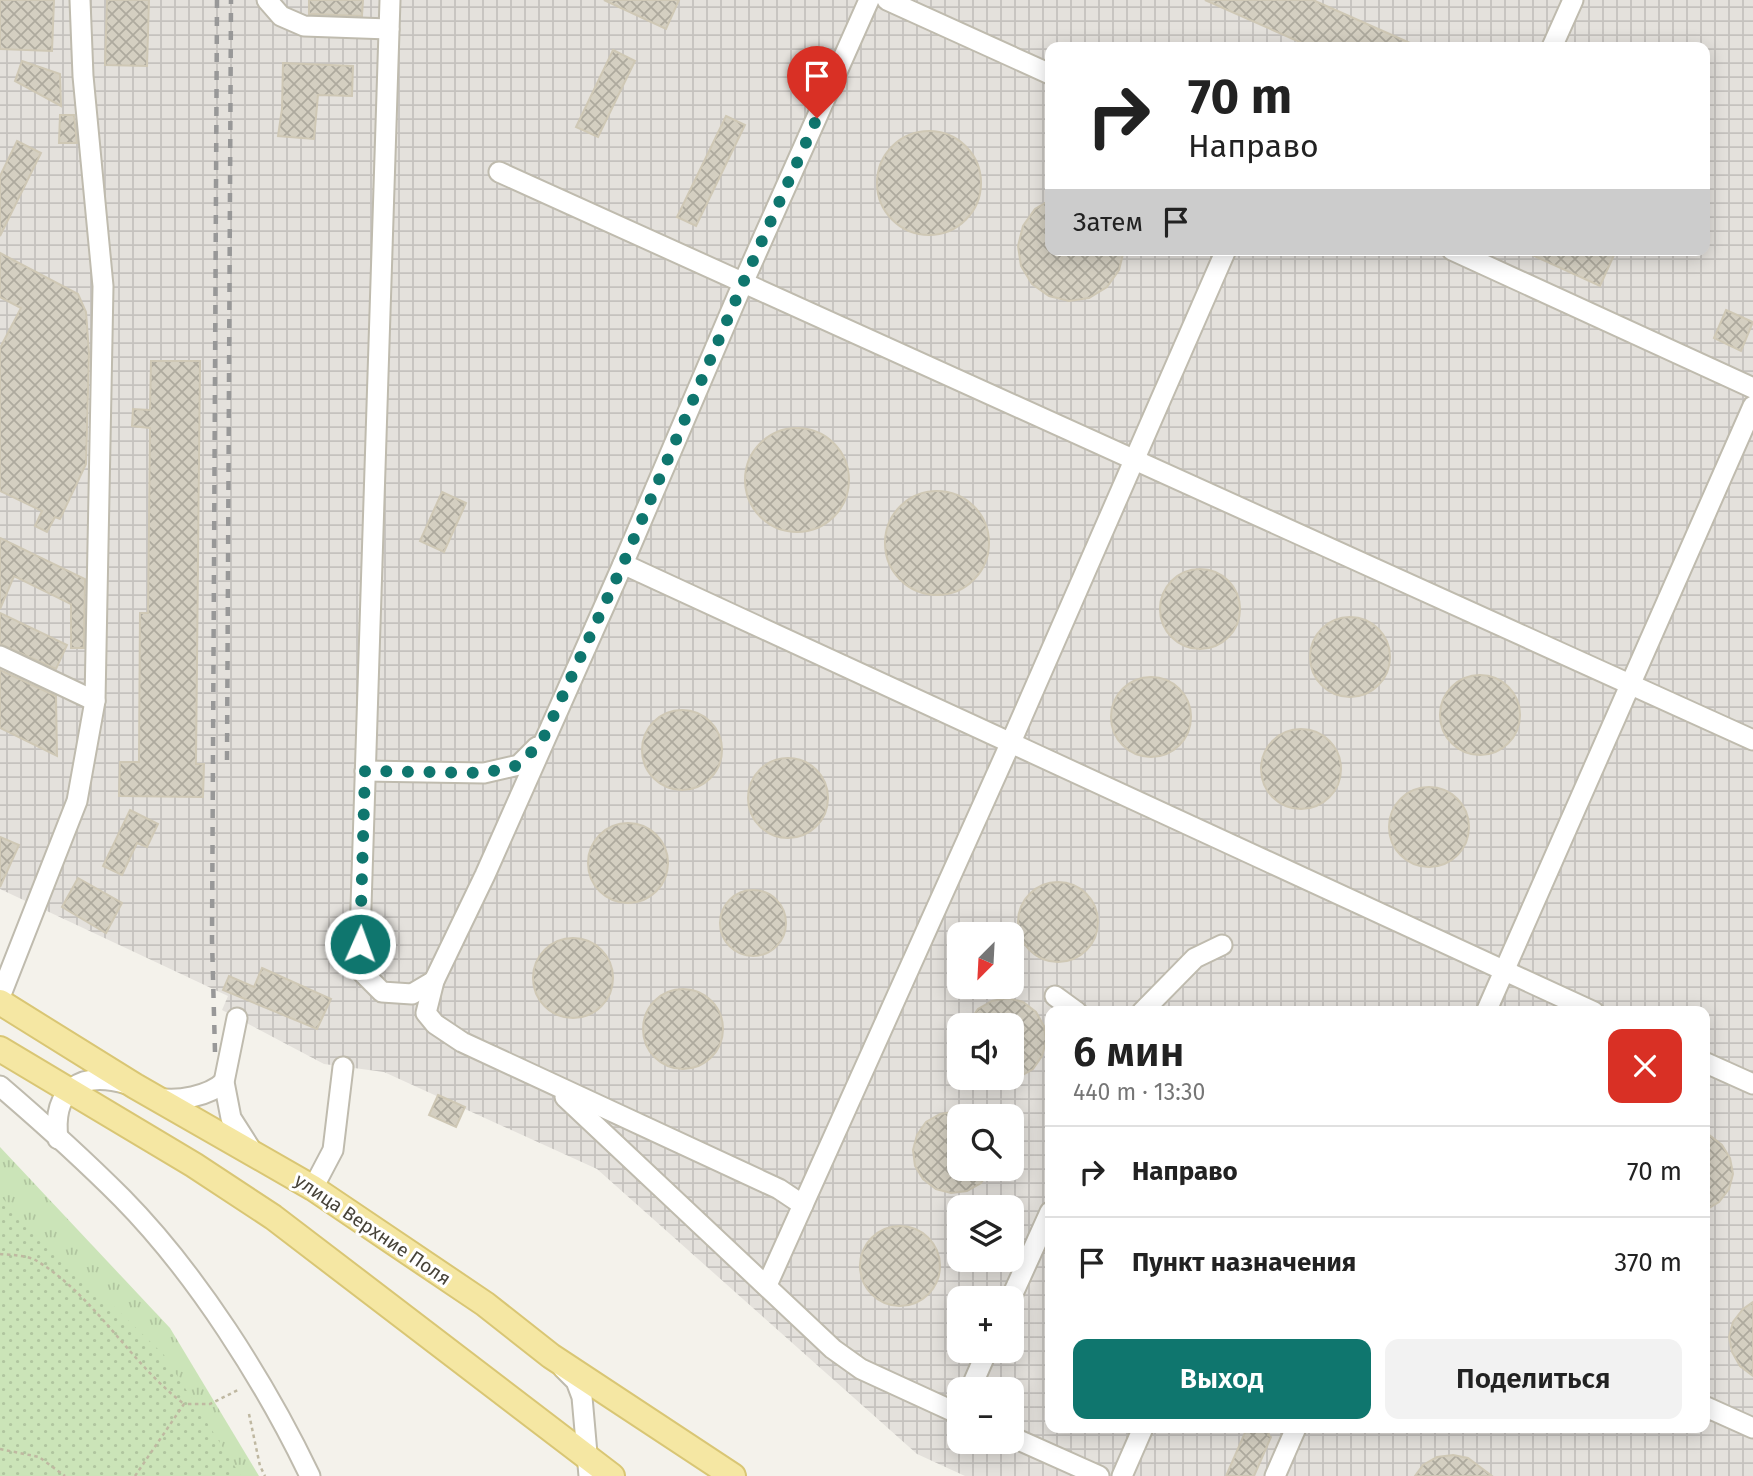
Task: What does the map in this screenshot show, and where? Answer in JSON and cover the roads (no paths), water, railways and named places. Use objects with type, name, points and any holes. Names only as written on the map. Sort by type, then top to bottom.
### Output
[{"type":"main road","name":"улица Верхние Поля","points":[[0,1000],[135,1086],[313,1188],[485,1304],[551,1356],[733,1476]]},
{"type":"main road","points":[[0,1049],[273,1217],[589,1468],[612,1476]]},
{"type":"street","points":[[0,1000],[77,801],[95,701],[103,286],[83,76],[80,0]]},
{"type":"street","points":[[267,0],[281,16],[304,26],[388,30]]},
{"type":"street","points":[[390,0],[359,969],[382,992],[412,994],[434,981]]},
{"type":"street","points":[[803,1205],[779,1189],[462,1042],[435,1024],[426,1013],[434,981],[485,875],[542,741],[623,564],[743,283],[869,0]]},
{"type":"street","points":[[887,0],[1045,72]]},
{"type":"street","points":[[1554,42],[1573,0]]},
{"type":"street","points":[[499,172],[1753,740]]},
{"type":"street","points":[[767,1285],[1011,742],[1223,256]]},
{"type":"street","points":[[1468,256],[1753,388]]},
{"type":"street","points":[[1489,1006],[1753,406]]},
{"type":"street","points":[[623,564],[1581,1006]]},
{"type":"street","points":[[0,656],[95,701]]},
{"type":"street","points":[[365,771],[484,773],[519,765],[542,741]]},
{"type":"street","points":[[1148,1006],[1195,958],[1222,945]]},
{"type":"street","points":[[1055,996],[1069,1006]]},
{"type":"street","points":[[237,1018],[224,1082],[231,1118],[252,1151]]},
{"type":"street","points":[[1710,1065],[1753,1084]]},
{"type":"street","points":[[313,1188],[333,1150],[343,1067]]},
{"type":"street","points":[[58,1139],[58,1110],[69,1090],[79,1082],[93,1079],[116,1080],[135,1086]]},
{"type":"street","points":[[157,1098],[166,1100],[198,1096],[224,1082]]},
{"type":"street","points":[[552,1085],[833,1349],[861,1369],[947,1408]]},
{"type":"street","points":[[0,1086],[123,1199],[203,1297],[266,1393],[291,1435],[310,1476]]},
{"type":"street","points":[[1016,1286],[1045,1223]]},
{"type":"street","points":[[551,1356],[576,1381],[582,1397],[589,1468]]},
{"type":"street","points":[[1710,1409],[1753,1429]]},
{"type":"street","points":[[1122,1476],[1141,1433]]},
{"type":"street","points":[[1275,1476],[1294,1433]]},
{"type":"street","points":[[1024,1442],[1099,1476]]},
{"type":"railway","points":[[215,1052],[212,940],[217,0]]},
{"type":"railway","points":[[227,760],[231,0]]}]
